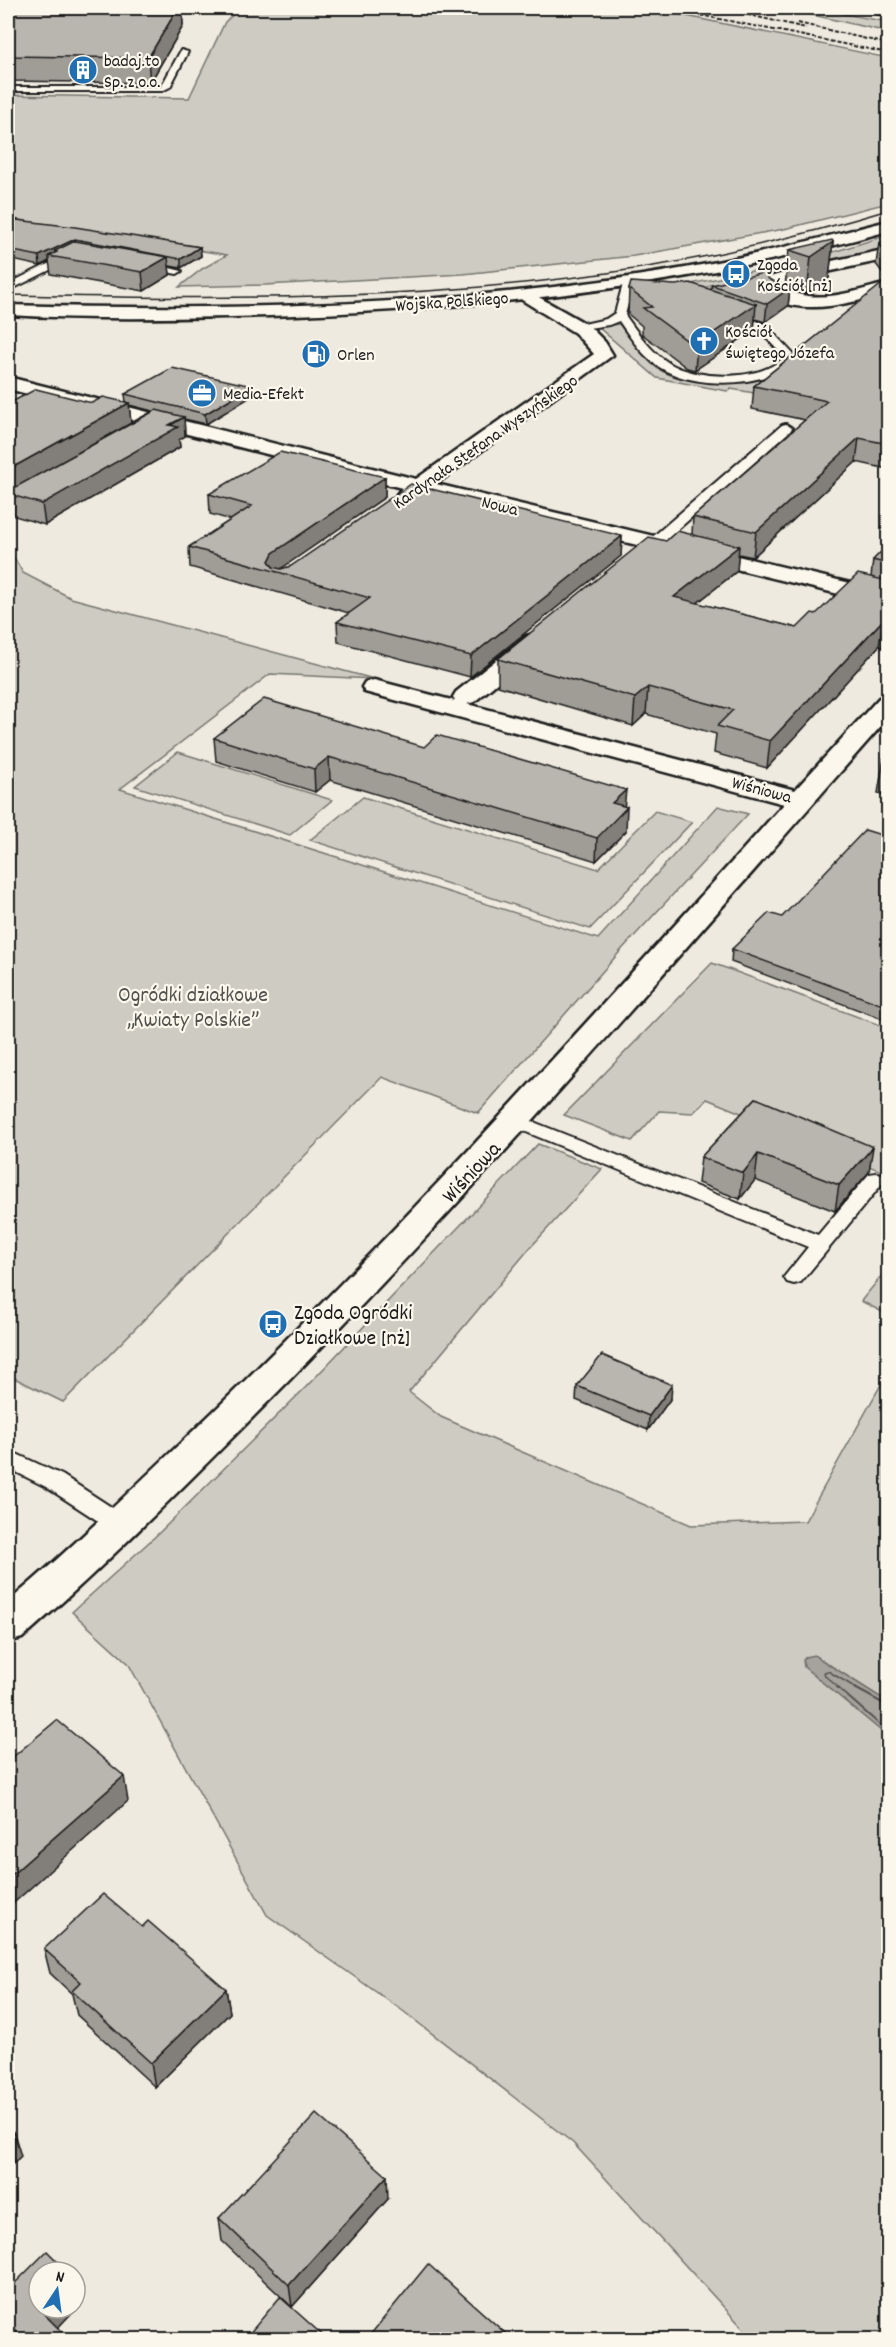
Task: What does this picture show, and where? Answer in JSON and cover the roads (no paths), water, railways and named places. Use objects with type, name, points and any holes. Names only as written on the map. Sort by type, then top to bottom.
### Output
[{"type":"street","name":"Wojska Polskiego","points":[[8,310],[138,313],[268,311],[528,296],[628,284],[768,258],[888,226]]},
{"type":"street","points":[[888,254],[773,279],[766,284],[797,299],[828,303],[888,288]]},
{"type":"street","name":"Kardynała Stefana Wyszyńskiego","points":[[390,506],[604,355],[599,346],[579,328],[528,296]]},
{"type":"street","name":"Nowa","points":[[8,383],[154,421],[888,599]]},
{"type":"street","points":[[133,432],[154,421]]},
{"type":"street","points":[[636,557],[654,543]]},
{"type":"street","points":[[465,697],[555,624]]},
{"type":"street","name":"Wiśniowa","points":[[374,687],[801,800]]},
{"type":"street","name":"Wiśniowa","points":[[8,1626],[120,1524],[300,1348],[417,1228],[516,1121],[888,703]]},
{"type":"lane","points":[[8,88],[162,89],[166,87],[184,52]]},
{"type":"lane","points":[[8,288],[76,253],[87,255]]},
{"type":"lane","points":[[132,263],[177,271]]},
{"type":"lane","points":[[579,328],[609,321],[620,315],[628,284],[741,318],[762,327],[790,357],[788,362],[779,367],[746,377],[727,379],[687,376],[663,364],[640,344],[620,315]]},
{"type":"lane","points":[[654,543],[786,428]]},
{"type":"lane","points":[[516,1121],[820,1244]]},
{"type":"lane","points":[[794,1277],[876,1179]]},
{"type":"lane","points":[[8,1458],[54,1481],[120,1524]]},
{"type":"water","points":[[814,1655],[888,1702],[888,1744],[881,1731],[804,1667],[805,1657]]},
{"type":"tram line","points":[[8,295],[167,298],[325,296],[484,287],[562,279],[704,257],[888,210]]},
{"type":"railway","points":[[665,8],[888,53]]},
{"type":"railway","points":[[718,8],[806,28]]},
{"type":"railway","points":[[798,23],[888,44]]},
{"type":"place","name":"badaj.to Sp. z o.o.","points":[[83,70]]},
{"type":"place","name":"Zgoda Kościół [nż]","points":[[736,274]]},
{"type":"place","name":"Kościół świętego Józefa","points":[[704,341]]},
{"type":"place","name":"Orlen","points":[[316,354]]},
{"type":"place","name":"Media-Efekt","points":[[202,393]]},
{"type":"place","name":"Zgoda Ogródki Działkowe [nż]","points":[[273,1324]]},
{"type":"park label","name":"Ogródki działkowe „Kwiaty Polskie”","points":[[193,1006]]}]
